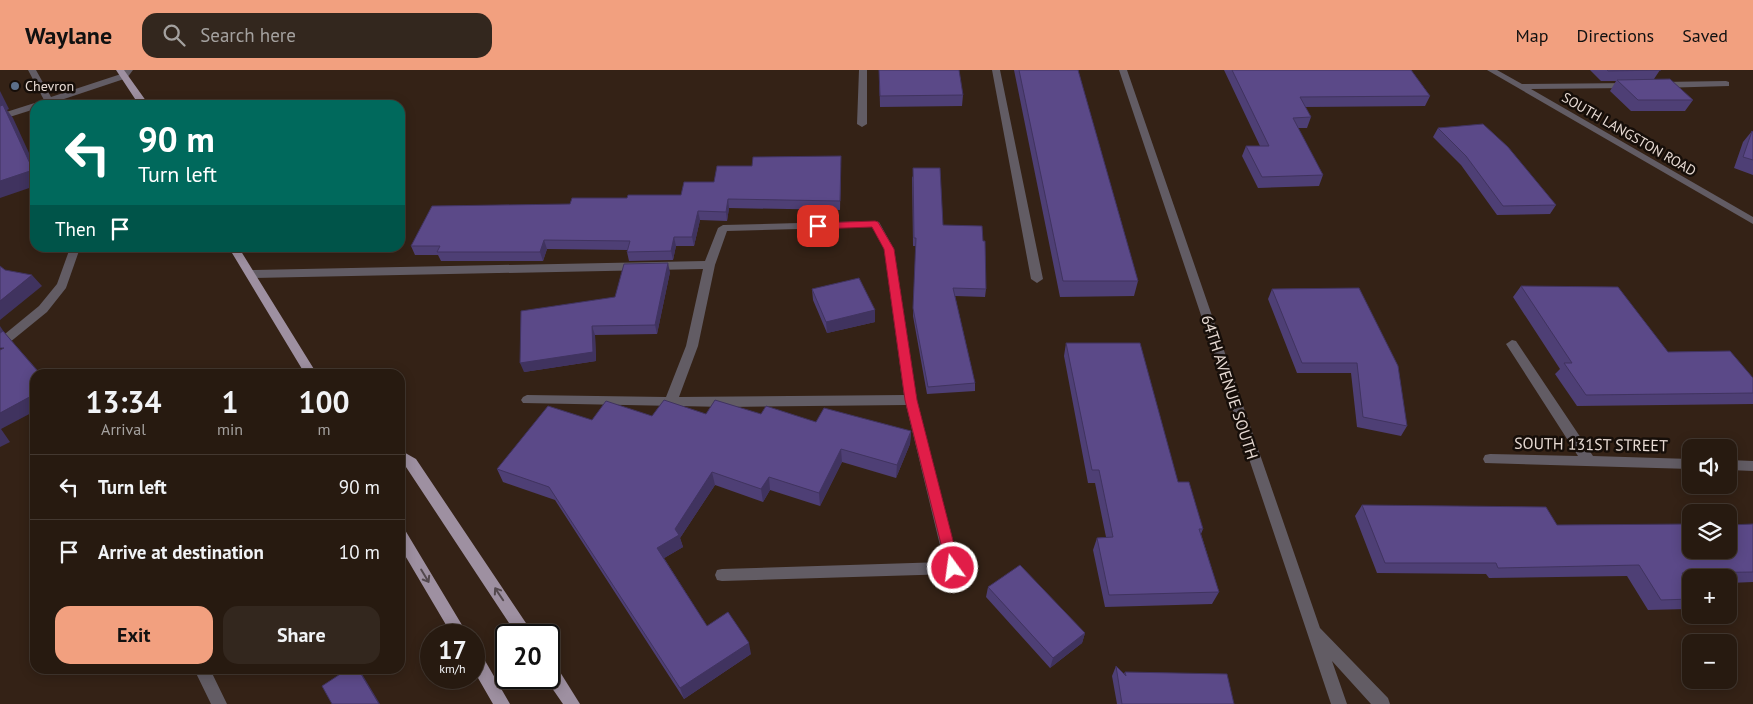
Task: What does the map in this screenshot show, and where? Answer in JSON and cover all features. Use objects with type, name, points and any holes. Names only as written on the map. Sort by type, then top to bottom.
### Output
[{"type":"main road","points":[[125,72],[141,100]]},
{"type":"main road","points":[[237,252],[308,369]]},
{"type":"main road","points":[[405,458],[411,463],[519,624]]},
{"type":"main road","points":[[405,542],[453,624]]},
{"type":"main road","points":[[485,676],[502,704]]},
{"type":"main road","points":[[560,686],[572,704]]},
{"type":"street","points":[[32,70],[48,100]]},
{"type":"street","points":[[862,124],[863,70]]},
{"type":"street","points":[[996,70],[1037,279]]},
{"type":"street","name":"64TH AVENUE SOUTH","points":[[1123,70],[1339,704]]},
{"type":"street","name":"SOUTH LANGSTON ROAD","points":[[1491,70],[1753,221]]},
{"type":"street","points":[[52,100],[125,72]]},
{"type":"street","points":[[1520,87],[1726,84]]},
{"type":"street","points":[[0,117],[30,107]]},
{"type":"street","points":[[671,401],[692,346],[709,265],[723,228],[875,224],[889,249],[911,400],[953,568],[722,575]]},
{"type":"street","points":[[0,344],[43,309],[62,285],[74,252]]},
{"type":"street","points":[[251,274],[709,265]]},
{"type":"street","points":[[1512,344],[1588,460]]},
{"type":"street","points":[[527,400],[727,402],[911,400]]},
{"type":"street","name":"SOUTH 131ST STREET","points":[[1490,459],[1682,464]]},
{"type":"street","points":[[1737,465],[1753,466]]},
{"type":"street","points":[[1313,630],[1382,704]]},
{"type":"street","points":[[204,674],[219,704]]},
{"type":"building","points":[[879,70],[959,70],[963,95],[880,96]]},
{"type":"building","points":[[1019,70],[1078,70],[1138,281],[1063,281]]},
{"type":"building","points":[[1232,70],[1411,70],[1430,96],[1300,97],[1311,117],[1293,118],[1323,175],[1262,177],[1246,146],[1269,146]]},
{"type":"building","points":[[1607,70],[1661,70],[1608,71]]},
{"type":"building","points":[[1670,79],[1693,100],[1638,100],[1617,80]]},
{"type":"building","points":[[3,105],[30,164],[30,171],[0,181],[0,106]]},
{"type":"building","points":[[1483,124],[1508,147],[1556,205],[1503,206],[1466,156],[1438,128]]},
{"type":"building","points":[[1753,132],[1753,160],[1743,157]]},
{"type":"building","points":[[841,156],[840,201],[728,199],[726,212],[698,211],[692,237],[674,237],[671,251],[627,252],[630,241],[544,240],[540,252],[437,252],[440,246],[411,246],[432,206],[570,204],[572,198],[627,198],[628,195],[681,195],[684,182],[714,182],[717,166],[752,166],[753,157]]},
{"type":"building","points":[[913,168],[940,168],[943,225],[982,226],[983,241],[985,241],[986,289],[953,288],[975,383],[928,387],[913,308],[916,238],[914,238]]},
{"type":"building","points":[[668,263],[655,325],[592,326],[593,352],[520,363],[521,311],[615,297],[624,264]]},
{"type":"building","points":[[0,266],[5,270],[32,275],[0,301]]},
{"type":"building","points":[[859,278],[875,310],[826,322],[812,289]]},
{"type":"building","points":[[1521,286],[1618,287],[1668,352],[1730,351],[1753,378],[1753,393],[1586,395],[1564,363],[1572,363]]},
{"type":"building","points":[[1359,288],[1398,366],[1407,426],[1363,417],[1357,363],[1302,363],[1272,289]]},
{"type":"building","points":[[3,331],[36,369],[30,369],[30,397],[0,413],[0,350],[4,348],[0,348],[0,333]]},
{"type":"building","points":[[1066,343],[1140,343],[1178,482],[1189,482],[1203,529],[1199,529],[1219,592],[1109,595],[1097,538],[1113,537],[1099,470],[1092,470]]},
{"type":"building","points":[[664,400],[706,414],[715,400],[761,414],[766,406],[816,422],[824,408],[911,431],[897,465],[841,449],[819,493],[769,477],[761,489],[712,472],[675,529],[679,535],[657,548],[707,626],[728,612],[749,643],[680,688],[549,487],[497,469],[548,406],[592,420],[606,401],[652,416]]},
{"type":"building","points":[[1362,505],[1546,507],[1557,525],[1682,524],[1682,559],[1737,559],[1737,525],[1753,524],[1753,572],[1737,572],[1737,569],[1682,569],[1682,599],[1661,600],[1639,565],[1498,568],[1496,563],[1385,563]]},
{"type":"building","points":[[1020,565],[1085,633],[1053,658],[988,587]]},
{"type":"building","points":[[1116,666],[1126,676],[1125,672],[1227,674],[1234,704],[1122,704]]},
{"type":"building","points":[[340,674],[361,674],[379,704],[332,704],[322,686]]},
{"type":"place","name":"Chevron","points":[[15,86]]},
{"type":"route","points":[[818,226],[875,224],[889,249],[911,400],[953,568]]}]
